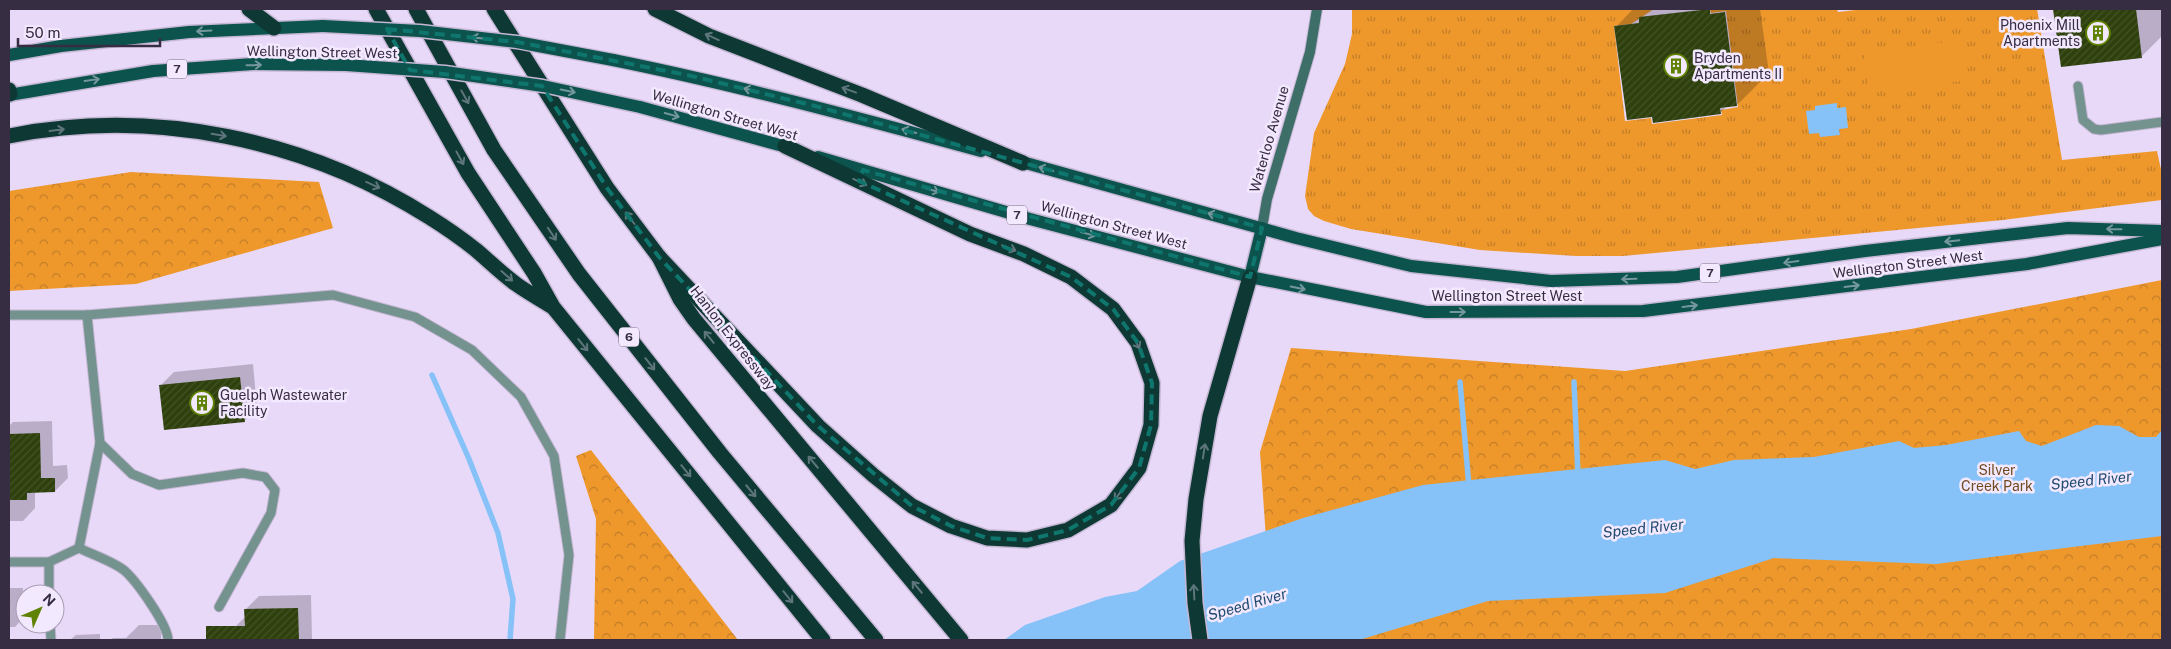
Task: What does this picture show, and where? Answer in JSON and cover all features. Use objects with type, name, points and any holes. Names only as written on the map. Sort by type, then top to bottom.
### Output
[{"type":"highway","points":[[249,9],[274,28]]},
{"type":"highway","points":[[376,9],[468,172],[534,273],[552,307],[823,640]]},
{"type":"highway","name":"6","points":[[416,9],[494,150],[579,274],[720,453],[876,640]]},
{"type":"highway","name":"Hanlon Expressway","points":[[494,9],[607,188],[659,257],[680,299],[694,319],[961,640]]},
{"type":"highway","points":[[655,9],[709,36],[862,95],[1023,163]]},
{"type":"highway","points":[[9,136],[70,128],[124,126],[177,129],[231,137],[283,150],[334,168],[383,190],[430,217],[474,248],[515,283],[552,307]]},
{"type":"highway","points":[[659,257],[694,292],[734,338],[818,426],[873,475],[912,506],[951,526],[987,538],[1028,540],[1068,530],[1111,506],[1139,468],[1151,425],[1152,383],[1138,342],[1114,309],[1071,277],[1024,254],[970,234],[784,146]]},
{"type":"highway","points":[[1200,640],[1194,603],[1192,541],[1196,499],[1210,416],[1250,277]]},
{"type":"main road","name":"Wellington Street West","points":[[9,55],[150,35],[323,26],[420,31],[517,42],[687,75],[811,105],[1262,228],[1410,266],[1551,281],[1677,277],[1865,251],[2068,228],[2162,231]]},
{"type":"main road","name":"Wellington Street West","points":[[9,93],[153,71],[254,64],[346,66],[445,72],[543,86],[640,107],[784,146],[1030,219],[1250,277],[1426,312],[1643,311],[2027,264],[2162,239]]},
{"type":"main road","name":"Waterloo Avenue","points":[[1250,277],[1262,228]]},
{"type":"street","name":"Waterloo Avenue","points":[[1262,228],[1267,199],[1310,52],[1317,9]]},
{"type":"lane","points":[[2078,86],[2083,120],[2094,129],[2121,128],[2162,122]]},
{"type":"lane","points":[[9,315],[87,315],[333,295],[415,317],[472,350],[521,397],[554,456],[569,555],[560,640]]},
{"type":"lane","points":[[79,548],[100,443],[87,315]]},
{"type":"lane","points":[[100,443],[132,474],[159,485],[243,474],[265,478],[272,487],[274,490],[271,513],[219,607]]},
{"type":"lane","points":[[9,562],[49,562],[79,548]]},
{"type":"lane","points":[[79,548],[124,570],[147,599],[164,626],[168,633],[168,640]]},
{"type":"lane","points":[[49,562],[50,584]]},
{"type":"highlighted area","points":[[387,29],[517,42],[687,75],[811,105],[1262,228],[1250,277],[863,170],[859,181],[1071,277],[1113,309],[1138,343],[1152,383],[1151,425],[1139,468],[1111,505],[1068,530],[1027,540],[987,538],[951,526],[912,506],[818,426],[659,257],[607,188],[542,86],[410,70]]},
{"type":"green space","points":[[1352,9],[1654,9],[1631,24],[1614,26],[1625,121],[1651,118],[1652,124],[1722,115],[1721,110],[1738,107],[1726,11],[1711,13],[1710,9],[1837,9],[1838,12],[1864,9],[2037,9],[2062,160],[2157,151],[2162,174],[2162,200],[2003,220],[1623,256],[1576,256],[1480,250],[1351,229],[1314,216],[1308,209],[1305,196],[1314,133],[1345,64],[1352,34]]},
{"type":"green space","points":[[1964,40],[1969,80],[1869,92],[1864,52]]},
{"type":"green space","points":[[131,172],[319,182],[333,228],[136,284],[9,291],[9,191]]},
{"type":"green space","name":"Silver Creek Park","points":[[2162,280],[2162,640],[1273,640],[1260,452],[1291,348],[1625,371],[1911,329]]},
{"type":"green space","points":[[591,450],[738,640],[594,640],[596,519],[576,456]]},
{"type":"water","points":[[1837,103],[1837,108],[1846,107],[1848,128],[1839,129],[1840,135],[1820,137],[1819,133],[1809,134],[1806,111],[1815,110],[1815,106]]},
{"type":"water","name":"Speed River","points":[[2096,425],[2119,426],[2139,437],[2156,437],[2162,430],[2162,536],[1936,564],[1774,558],[1665,593],[1488,601],[1359,640],[1004,640],[1025,625],[1105,597],[1137,591],[1180,561],[1303,518],[1423,485],[1665,460],[1695,469],[1734,460],[1814,457],[1899,441],[1914,448],[1946,445],[2019,431],[2026,441],[2042,446]]},
{"type":"building","name":"Bryden Apartments II","points":[[1710,9],[1710,14],[1725,12],[1737,106],[1720,108],[1721,114],[1653,123],[1652,117],[1627,120],[1614,26],[1639,23],[1639,17]]},
{"type":"building","name":"Phoenix Mill Apartments","points":[[2053,9],[2136,9],[2142,58],[2061,67]]},
{"type":"building","name":"Guelph Wastewater Facility","points":[[240,377],[245,422],[164,430],[159,385]]},
{"type":"building","points":[[40,433],[41,478],[55,478],[55,492],[27,493],[27,500],[9,500],[9,434]]},
{"type":"building","points":[[298,608],[299,640],[206,640],[206,626],[245,626],[244,609]]},
{"type":"waterway","points":[[432,375],[469,459],[498,533],[513,599],[510,640]]},
{"type":"waterway","points":[[1460,382],[1469,487]]},
{"type":"waterway","points":[[1574,382],[1578,475]]},
{"type":"place","name":"Phoenix Mill Apartments","points":[[2098,33]]},
{"type":"place","name":"Bryden Apartments II","points":[[1676,66]]},
{"type":"place","name":"Guelph Wastewater Facility","points":[[202,403]]}]
